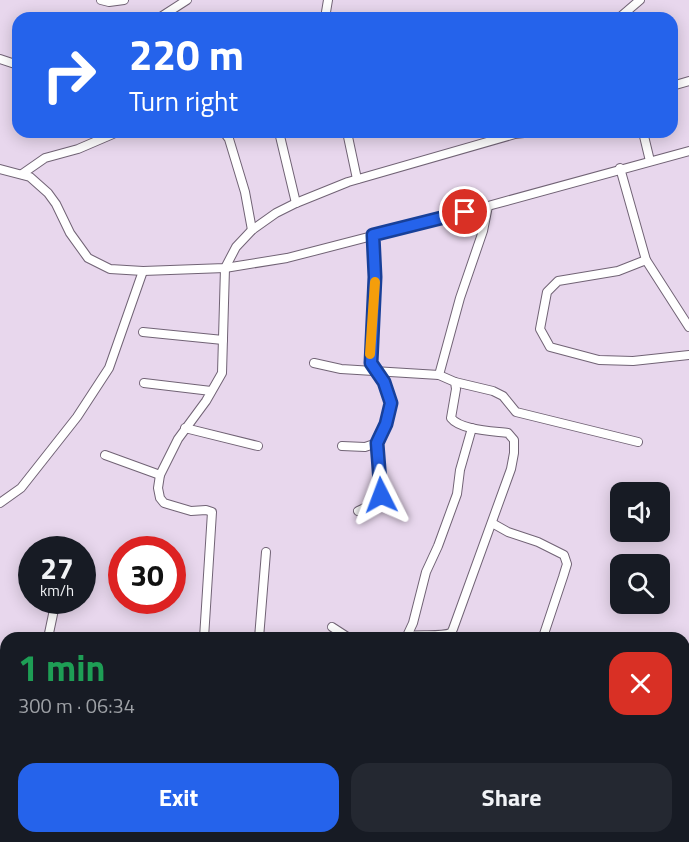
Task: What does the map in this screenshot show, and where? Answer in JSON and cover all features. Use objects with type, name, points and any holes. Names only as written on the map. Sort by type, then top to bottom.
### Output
[{"type":"street","points":[[101,0],[117,2],[124,0]]},
{"type":"street","points":[[168,12],[187,0]]},
{"type":"street","points":[[626,12],[640,0]]},
{"type":"street","points":[[22,174],[45,158],[78,149],[104,138]]},
{"type":"street","points":[[228,138],[245,192],[252,230]]},
{"type":"street","points":[[280,138],[296,203]]},
{"type":"street","points":[[348,138],[357,179]]},
{"type":"street","points":[[204,632],[212,512],[191,511],[164,503],[158,493],[160,475],[185,428],[222,373],[225,268],[236,248],[252,230],[276,213],[296,203],[357,179],[501,138]]},
{"type":"street","points":[[644,138],[650,160]]},
{"type":"street","points":[[0,169],[22,174],[38,183],[48,193],[70,233],[88,258],[110,269],[143,272],[225,268],[287,258],[689,151]]},
{"type":"street","points":[[620,168],[646,260],[689,327]]},
{"type":"street","points":[[438,375],[460,298],[483,231],[488,206]]},
{"type":"street","points":[[358,512],[378,502],[381,495],[377,443],[386,424],[391,403],[384,382],[371,363],[370,354],[375,277],[373,235]]},
{"type":"street","points":[[646,260],[618,271],[558,281],[547,292],[540,329],[550,347],[599,360],[633,361],[689,355]]},
{"type":"street","points":[[0,503],[21,488],[77,417],[109,368],[143,272]]},
{"type":"street","points":[[142,332],[224,340]]},
{"type":"street","points":[[314,363],[341,369],[438,375],[455,382],[493,391],[503,396],[516,412],[638,442]]},
{"type":"street","points":[[451,632],[511,469],[514,453],[514,440],[508,433],[472,428],[454,422],[451,418],[455,382]]},
{"type":"street","points":[[144,383],[211,391]]},
{"type":"street","points":[[185,428],[258,446]]},
{"type":"street","points":[[409,632],[426,572],[457,494],[460,470],[472,428]]},
{"type":"street","points":[[342,446],[365,447],[377,443]]},
{"type":"street","points":[[105,455],[160,475]]},
{"type":"street","points":[[492,523],[564,555],[567,564],[564,577],[545,632]]},
{"type":"street","points":[[259,632],[266,552]]},
{"type":"street","points":[[49,632],[53,614]]},
{"type":"street","points":[[332,627],[340,632]]},
{"type":"slow traffic","points":[[370,354],[375,282]]},
{"type":"route","points":[[381,495],[377,443],[386,424],[391,403],[384,382],[371,363],[370,354],[375,277],[373,235],[465,212]]}]
